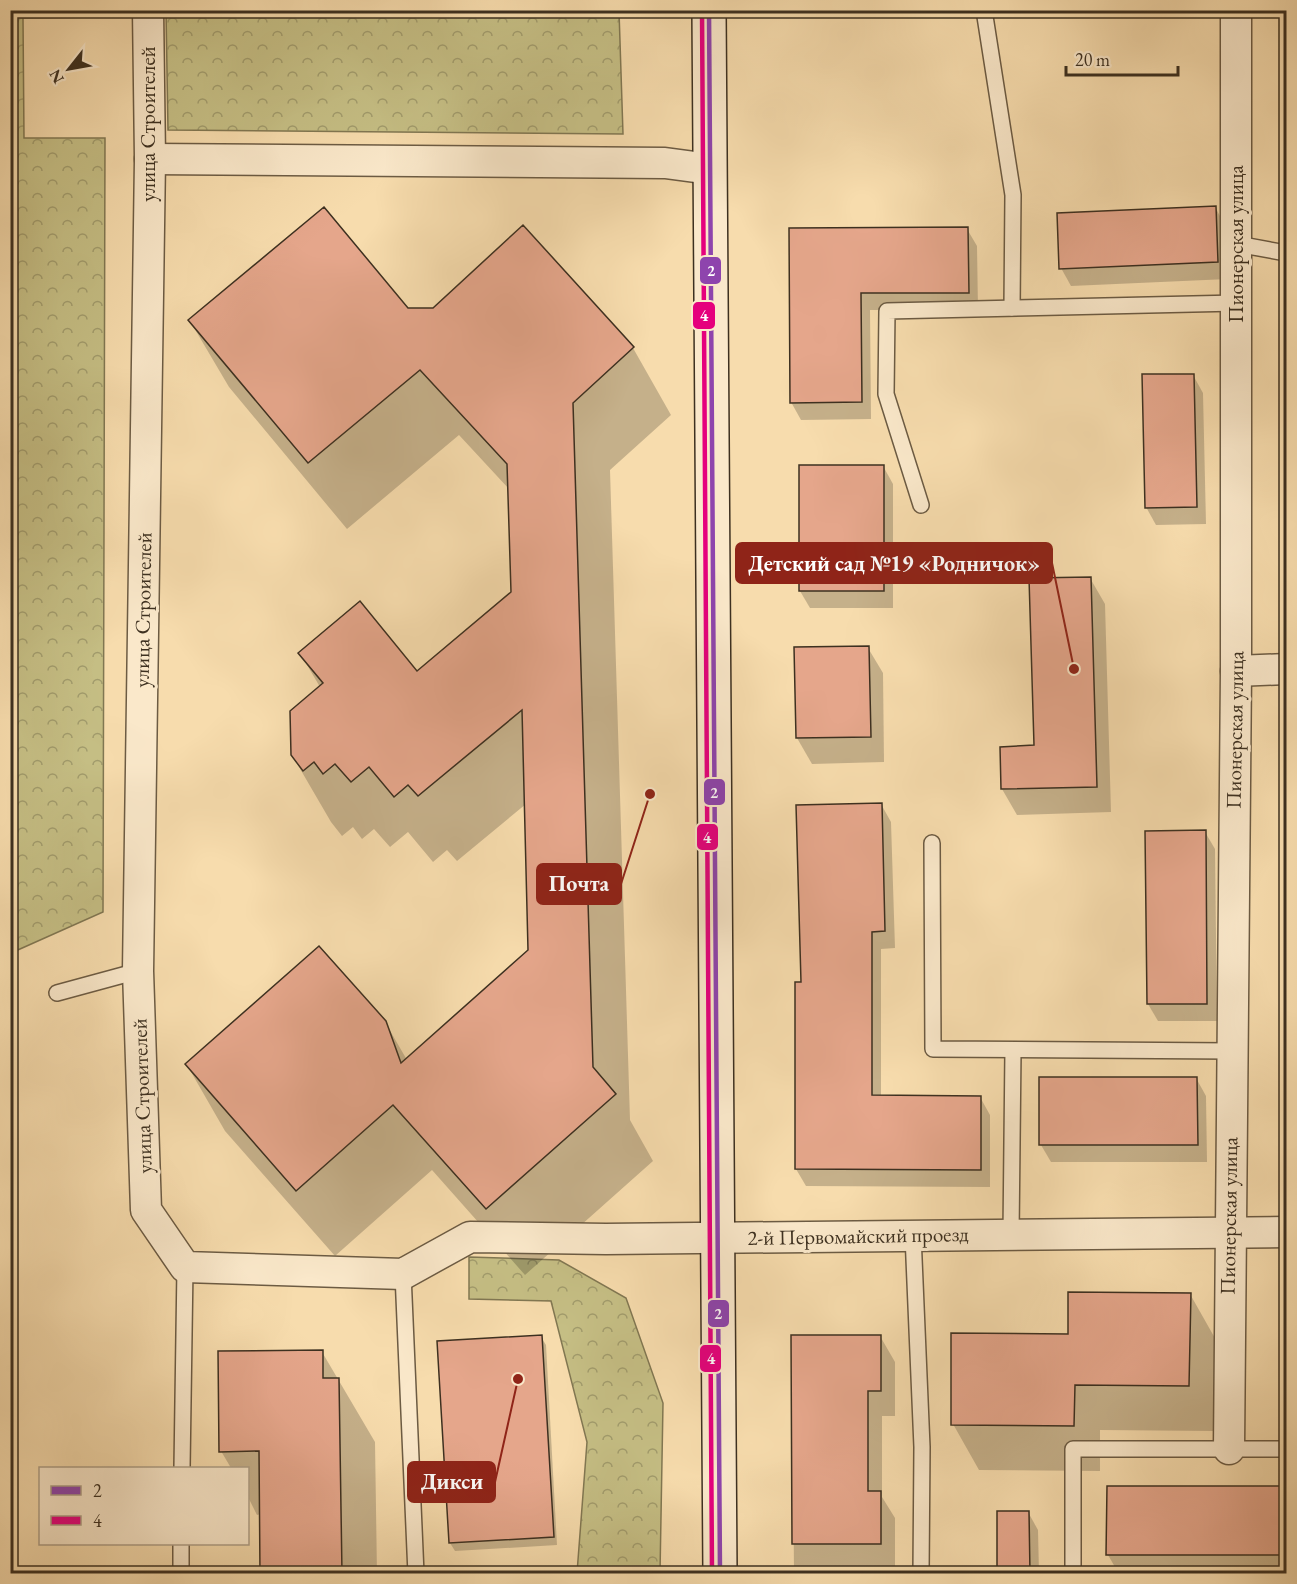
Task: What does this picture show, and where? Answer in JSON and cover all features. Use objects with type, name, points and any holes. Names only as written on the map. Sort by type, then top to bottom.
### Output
[{"type":"main road","points":[[709,10],[720,1574]]},
{"type":"street","name":"улица Строителей","points":[[148,10],[150,159],[138,971],[146,1210],[185,1267]]},
{"type":"street","name":"Пионерская улица","points":[[1228,1449],[1236,671],[1236,10]]},
{"type":"street","points":[[150,159],[665,163],[710,169]]},
{"type":"street","points":[[1236,671],[1287,669]]},
{"type":"street","name":"2-й Первомайский проезд","points":[[404,1274],[470,1237],[606,1239],[1287,1232]]},
{"type":"street","points":[[185,1267],[404,1274]]},
{"type":"lane","points":[[984,10],[1013,195],[1012,308]]},
{"type":"lane","points":[[1237,244],[1287,253]]},
{"type":"lane","points":[[921,505],[886,394],[887,311],[1236,303]]},
{"type":"lane","points":[[932,843],[933,1049],[1232,1051]]},
{"type":"lane","points":[[57,993],[138,971]]},
{"type":"lane","points":[[1011,1234],[1013,1050]]},
{"type":"lane","points":[[913,1235],[922,1447],[921,1574]]},
{"type":"lane","points":[[182,1467],[185,1267]]},
{"type":"lane","points":[[404,1274],[416,1574]]},
{"type":"lane","points":[[1073,1574],[1072,1449],[1287,1449]]},
{"type":"lane","points":[[181,1545],[181,1574]]},
{"type":"green space","points":[[11,10],[104,11],[104,17],[23,18],[24,138],[105,138],[103,912],[11,953]]},
{"type":"green space","points":[[166,11],[619,11],[623,134],[168,130]]},
{"type":"green space","points":[[469,1257],[559,1260],[626,1298],[663,1403],[660,1573],[577,1573],[587,1442],[551,1301],[469,1299]]},
{"type":"building","points":[[1216,206],[1218,262],[1059,269],[1057,213]]},
{"type":"building","points":[[324,207],[408,308],[433,308],[523,225],[634,347],[573,403],[593,1067],[616,1094],[486,1209],[393,1105],[296,1191],[185,1064],[319,946],[386,1021],[401,1063],[528,950],[522,710],[418,796],[408,785],[394,797],[369,767],[351,782],[335,764],[323,774],[314,762],[303,771],[291,755],[290,711],[323,683],[298,653],[360,601],[417,671],[511,592],[507,464],[420,370],[308,463],[188,320]]},
{"type":"building","points":[[968,227],[969,293],[861,293],[862,402],[790,403],[789,228]]},
{"type":"building","points":[[1142,374],[1194,374],[1197,507],[1145,508]]},
{"type":"building","points":[[799,465],[884,465],[884,591],[799,591]]},
{"type":"building","points":[[1091,577],[1097,787],[1001,789],[1000,747],[1034,745],[1029,578]]},
{"type":"building","points":[[869,646],[871,737],[796,738],[794,647]]},
{"type":"building","points":[[882,803],[885,931],[872,932],[872,1095],[981,1096],[981,1170],[795,1169],[795,982],[801,982],[796,805]]},
{"type":"building","points":[[1206,830],[1207,1004],[1147,1004],[1145,831]]},
{"type":"building","points":[[1039,1077],[1197,1077],[1198,1145],[1039,1145]]},
{"type":"building","points":[[1068,1292],[1191,1293],[1189,1386],[1075,1385],[1074,1426],[951,1425],[951,1333],[1068,1334]]},
{"type":"building","points":[[542,1335],[554,1537],[449,1543],[437,1341]]},
{"type":"building","points":[[791,1335],[881,1335],[881,1391],[868,1391],[868,1491],[881,1491],[881,1544],[792,1544]]},
{"type":"building","points":[[323,1350],[323,1378],[339,1378],[342,1574],[260,1574],[259,1451],[219,1452],[218,1351]]},
{"type":"building","points":[[1107,1486],[1287,1486],[1287,1555],[1106,1555]]},
{"type":"building","points":[[997,1511],[1029,1511],[1030,1574],[997,1574]]},
{"type":"transit line","name":"4","points":[[702,10],[712,1574]]},
{"type":"transit line","name":"2","points":[[709,10],[720,1574]]},
{"type":"place","name":"Детский сад №19 «Родничок»","points":[[1074,669]]},
{"type":"place","name":"Почта","points":[[650,794]]},
{"type":"place","name":"Дикси","points":[[518,1379]]}]
